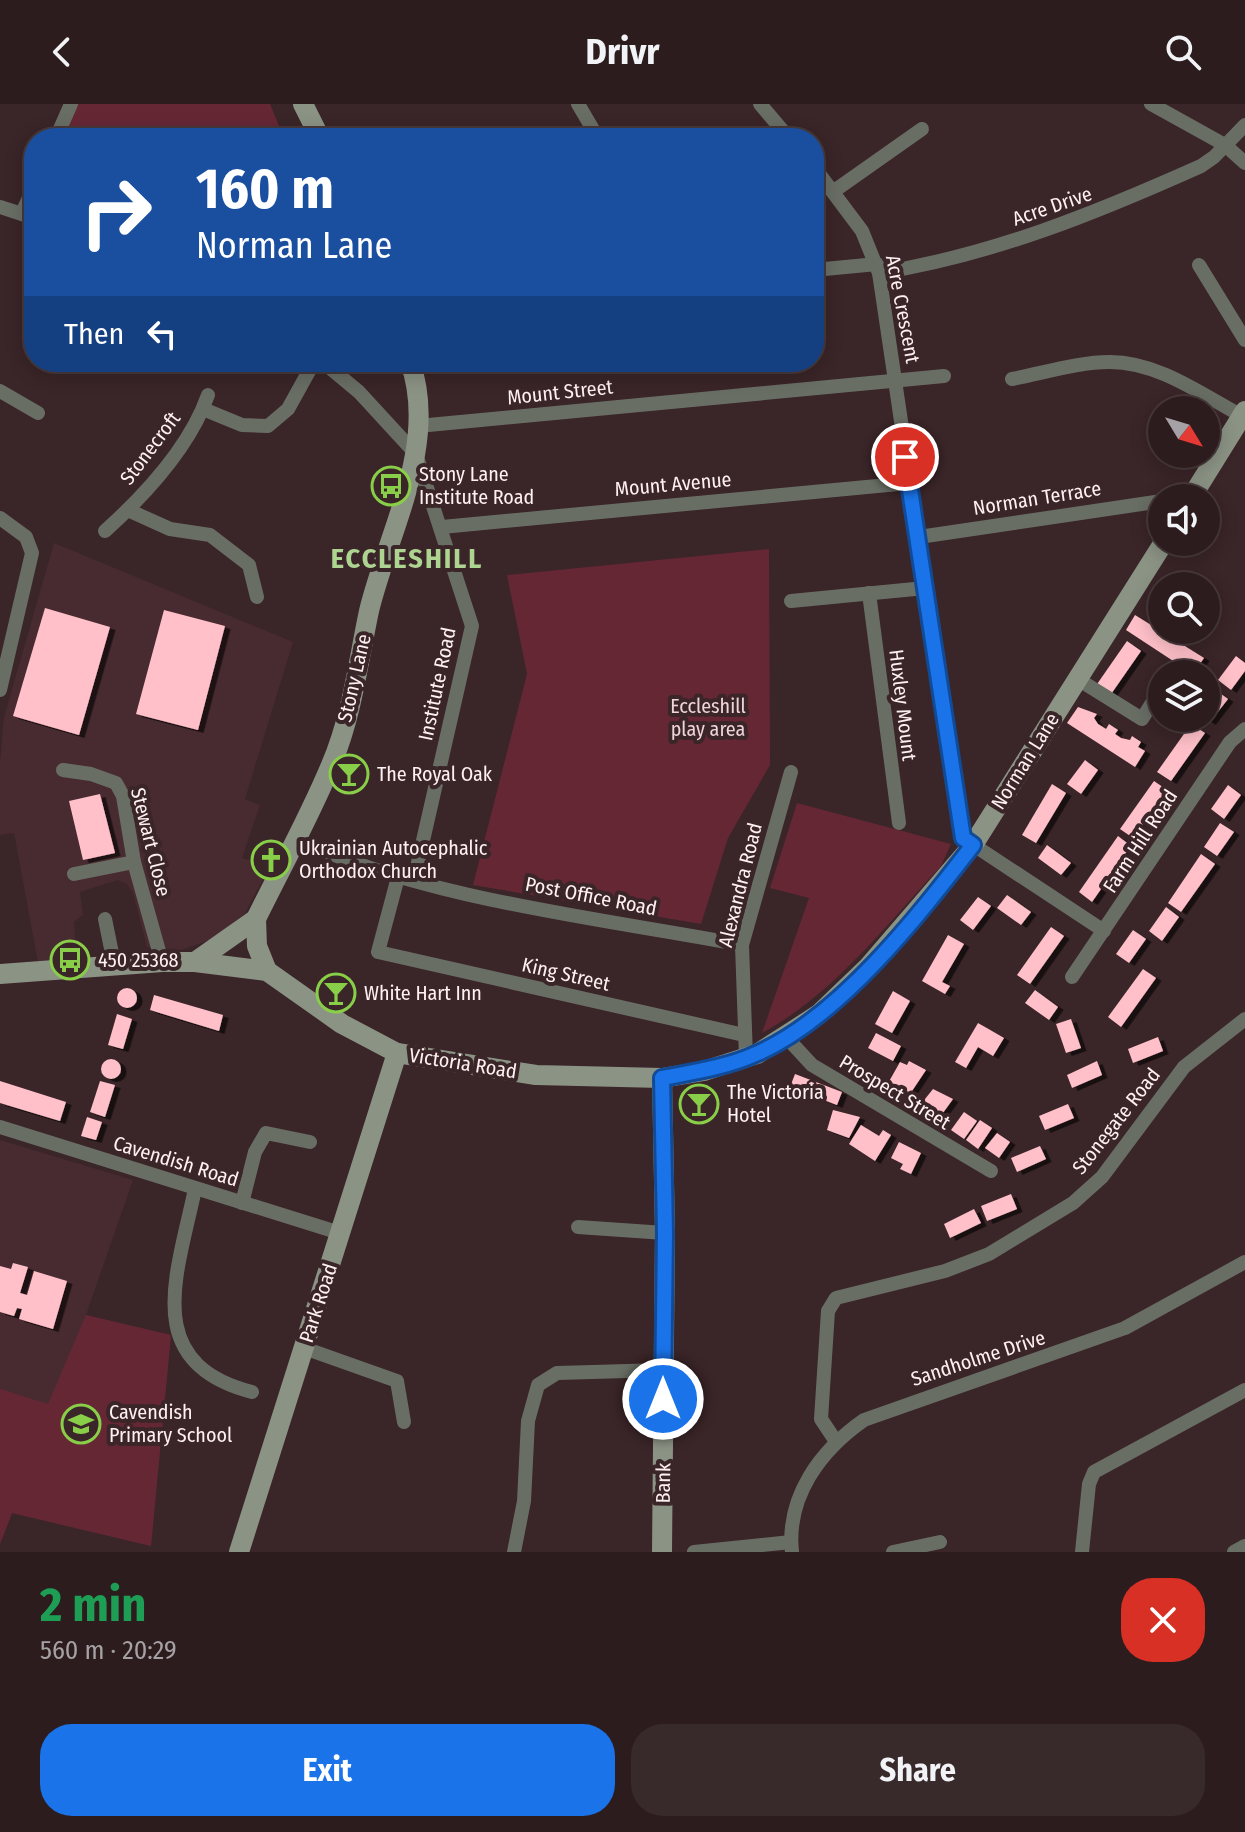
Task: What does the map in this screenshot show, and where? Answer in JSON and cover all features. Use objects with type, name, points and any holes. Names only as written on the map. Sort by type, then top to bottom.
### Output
[{"type":"street","points":[[60,128],[71,104]]},
{"type":"street","points":[[303,104],[315,128]]},
{"type":"street","points":[[578,104],[592,128]]},
{"type":"street","points":[[760,104],[780,128]]},
{"type":"street","points":[[1151,104],[1225,145],[1245,163]]},
{"type":"street","name":"Acre Drive","points":[[824,270],[878,268],[981,250],[1082,219],[1201,166],[1245,125]]},
{"type":"street","points":[[834,191],[922,129]]},
{"type":"street","name":"Acre Crescent","points":[[824,179],[862,231],[878,268],[963,838],[973,845]]},
{"type":"street","points":[[0,207],[24,214]]},
{"type":"street","points":[[1199,265],[1245,340]]},
{"type":"street","points":[[1012,379],[1095,363],[1132,364],[1173,378],[1244,414],[1197,484]]},
{"type":"street","name":"Stonecroft","points":[[105,531],[128,510],[188,436],[206,402],[242,425],[268,426],[288,409],[308,372]]},
{"type":"street","points":[[335,372],[359,392],[416,454]]},
{"type":"street","name":"Stony Lane","points":[[195,962],[256,919],[332,763],[350,709],[370,609],[416,454],[418,426],[411,372]]},
{"type":"street","name":"Mount Street","points":[[418,426],[944,376]]},
{"type":"street","points":[[0,391],[38,413]]},
{"type":"street","name":"Institute Road","points":[[414,880],[472,626],[416,454]]},
{"type":"street","name":"Mount Avenue","points":[[442,527],[909,483]]},
{"type":"street","name":"Norman Terrace","points":[[919,537],[1148,503]]},
{"type":"street","name":"Stonecroft","points":[[128,510],[170,529],[210,535],[249,565],[257,597]]},
{"type":"street","points":[[0,518],[26,537],[32,553],[0,690]]},
{"type":"street","name":"Norman Lane","points":[[662,1078],[704,1071],[746,1057],[787,1038],[819,1014],[868,967],[973,845],[1155,556]]},
{"type":"street","points":[[791,601],[925,588]]},
{"type":"street","name":"Huxley Mount","points":[[869,593],[899,823]]},
{"type":"street","points":[[1076,678],[1142,719],[1148,709]]},
{"type":"street","name":"Farm Hill Road","points":[[1072,977],[1230,742],[1245,729]]},
{"type":"street","name":"Stewart Close","points":[[63,770],[91,774],[116,783],[123,796],[134,862],[162,962]]},
{"type":"street","name":"Alexandra Road","points":[[746,1057],[742,945],[791,772]]},
{"type":"street","name":"Post Office Road","points":[[296,839],[398,877],[742,945]]},
{"type":"street","points":[[973,845],[1104,931]]},
{"type":"street","points":[[74,874],[134,862]]},
{"type":"street","name":"King Street","points":[[398,877],[378,952],[744,1035]]},
{"type":"street","points":[[105,919],[115,968]]},
{"type":"street","points":[[256,919],[257,946],[267,971]]},
{"type":"street","name":"Victoria Road","points":[[0,974],[115,968],[162,962],[195,962],[267,971],[342,1024],[397,1053],[536,1075],[662,1078]]},
{"type":"street","name":"Stonegate Road","points":[[835,1440],[821,1419],[828,1311],[836,1298],[945,1271],[989,1254],[1073,1203],[1102,1177],[1184,1067],[1245,1019]]},
{"type":"street","name":"Prospect Street","points":[[787,1038],[812,1065],[991,1171]]},
{"type":"street","name":"Park Road","points":[[239,1552],[397,1053]]},
{"type":"street","name":"Bank","points":[[662,1078],[665,1233],[662,1552]]},
{"type":"street","name":"Cavendish Road","points":[[0,1127],[340,1233]]},
{"type":"street","points":[[242,1203],[255,1152],[266,1133],[310,1142]]},
{"type":"street","points":[[195,1189],[178,1271],[175,1326],[184,1351],[198,1368],[221,1384],[252,1392]]},
{"type":"street","points":[[578,1227],[665,1233]]},
{"type":"street","name":"Sandholme Drive","points":[[791,1547],[798,1500],[812,1470],[835,1440],[864,1420],[908,1402],[1013,1371],[1125,1328],[1245,1262]]},
{"type":"street","points":[[304,1348],[397,1381],[404,1422]]},
{"type":"street","points":[[514,1552],[524,1501],[528,1421],[538,1385],[557,1373],[663,1370]]},
{"type":"street","points":[[1082,1552],[1089,1484],[1094,1472],[1245,1390]]},
{"type":"street","points":[[893,1552],[940,1542]]},
{"type":"street","points":[[1234,1552],[1245,1546]]},
{"type":"street","points":[[694,1552],[791,1547]]},
{"type":"shaded area","points":[[54,543],[293,642],[245,799],[260,805],[242,858],[270,866],[245,913],[213,939],[181,950],[147,947],[133,893],[127,884],[118,880],[80,892],[83,915],[74,922],[77,962],[38,962],[14,833],[0,835],[0,763],[4,717]]},
{"type":"shaded area","name":"Cavendish Primary School","points":[[0,1140],[133,1180],[86,1315],[171,1335],[151,1546],[12,1513],[0,1544]]},
{"type":"green space","points":[[71,104],[270,104],[280,128],[60,128]]},
{"type":"green space","name":"Eccleshill play area","points":[[769,549],[770,765],[728,838],[701,924],[473,885],[527,674],[507,575]]},
{"type":"green space","points":[[797,803],[951,844],[941,866],[836,979],[813,999],[762,1033],[809,898],[770,888]]},
{"type":"green space","points":[[86,1315],[171,1335],[151,1546],[12,1513],[0,1544],[0,1389],[48,1404]]},
{"type":"building","points":[[45,608],[110,627],[79,735],[13,716]]},
{"type":"building","points":[[164,610],[225,626],[198,730],[136,714]]},
{"type":"building","points":[[1135,615],[1148,623],[1148,644],[1182,644],[1204,658],[1172,660],[1126,630]]},
{"type":"building","points":[[1127,641],[1141,651],[1109,697],[1095,687]]},
{"type":"building","points":[[1236,656],[1245,663],[1245,671],[1231,690],[1220,682]]},
{"type":"building","points":[[1220,693],[1228,699],[1220,709]]},
{"type":"building","points":[[1078,707],[1097,714],[1094,718],[1098,724],[1106,729],[1109,724],[1118,730],[1115,734],[1121,738],[1130,740],[1132,736],[1141,742],[1138,747],[1145,751],[1135,767],[1067,723]]},
{"type":"building","points":[[1185,732],[1205,733],[1171,781],[1157,772]]},
{"type":"building","points":[[1085,760],[1098,770],[1081,794],[1067,784]]},
{"type":"building","points":[[1154,781],[1167,790],[1133,838],[1120,829]]},
{"type":"building","points":[[1052,784],[1066,793],[1036,843],[1022,835]]},
{"type":"building","points":[[1228,785],[1241,795],[1224,819],[1211,809]]},
{"type":"building","points":[[100,794],[115,853],[83,860],[69,801]]},
{"type":"building","points":[[1220,823],[1234,832],[1217,856],[1204,847]]},
{"type":"building","points":[[1118,836],[1131,846],[1092,902],[1079,892]]},
{"type":"building","points":[[1047,845],[1071,863],[1061,875],[1038,858]]},
{"type":"building","points":[[1201,854],[1215,864],[1181,912],[1168,903]]},
{"type":"building","points":[[1007,895],[1031,912],[1021,925],[997,908]]},
{"type":"building","points":[[978,897],[991,906],[973,930],[960,920]]},
{"type":"building","points":[[1166,907],[1179,917],[1162,941],[1149,931]]},
{"type":"building","points":[[1051,927],[1064,936],[1030,984],[1017,975]]},
{"type":"building","points":[[1133,930],[1146,939],[1129,963],[1116,954]]},
{"type":"building","points":[[948,935],[964,944],[942,982],[950,986],[945,994],[922,981]]},
{"type":"building","points":[[1143,969],[1156,978],[1121,1027],[1108,1017]]},
{"type":"building","points":[[127,988],[134,991],[137,998],[134,1005],[127,1008],[120,1005],[117,998],[120,991]]},
{"type":"building","points":[[1035,990],[1058,1007],[1049,1020],[1025,1003]]},
{"type":"building","points":[[893,991],[910,1001],[892,1033],[875,1024]]},
{"type":"building","points":[[154,995],[223,1015],[219,1031],[150,1010]]},
{"type":"building","points":[[117,1014],[132,1019],[123,1049],[108,1045]]},
{"type":"building","points":[[1071,1019],[1081,1048],[1066,1053],[1056,1024]]},
{"type":"building","points":[[978,1023],[1004,1038],[993,1056],[978,1047],[966,1068],[955,1062]]},
{"type":"building","points":[[876,1033],[901,1046],[893,1061],[868,1048]]},
{"type":"building","points":[[1158,1037],[1163,1051],[1133,1063],[1128,1049]]},
{"type":"building","points":[[111,1059],[118,1062],[121,1069],[118,1076],[111,1079],[104,1076],[101,1069],[104,1062]]},
{"type":"building","points":[[909,1061],[926,1070],[908,1097],[887,1085],[900,1062],[907,1065]]},
{"type":"building","points":[[1097,1061],[1102,1075],[1072,1088],[1067,1075]]},
{"type":"building","points":[[795,1074],[842,1092],[837,1105],[790,1087]]},
{"type":"building","points":[[0,1081],[66,1102],[60,1121],[0,1103]]},
{"type":"building","points":[[100,1081],[115,1085],[105,1117],[90,1112]]},
{"type":"building","points":[[933,1089],[953,1099],[940,1117],[921,1104]]},
{"type":"building","points":[[1068,1104],[1074,1118],[1045,1130],[1039,1116]]},
{"type":"building","points":[[833,1110],[860,1117],[849,1138],[827,1130]]},
{"type":"building","points":[[964,1112],[977,1121],[964,1139],[951,1130]]},
{"type":"building","points":[[87,1117],[102,1122],[96,1140],[81,1136]]},
{"type":"building","points":[[980,1120],[992,1128],[978,1149],[966,1140]]},
{"type":"building","points":[[861,1125],[879,1136],[883,1130],[891,1135],[875,1161],[849,1144]]},
{"type":"building","points":[[997,1133],[1010,1142],[999,1158],[985,1148]]},
{"type":"building","points":[[899,1142],[921,1153],[911,1174],[900,1169],[903,1164],[891,1158]]},
{"type":"building","points":[[1040,1146],[1046,1159],[1017,1172],[1011,1158]]},
{"type":"building","points":[[1011,1194],[1017,1209],[987,1221],[981,1206]]},
{"type":"building","points":[[974,1209],[981,1223],[950,1238],[944,1224]]},
{"type":"building","points":[[13,1263],[28,1267],[20,1293],[27,1295],[34,1271],[67,1281],[53,1329],[19,1319],[22,1309],[17,1308],[14,1316],[0,1312],[0,1266],[11,1269]]},
{"type":"place","name":"Stony Lane Institute Road","points":[[391,486]]},
{"type":"place","name":"The Royal Oak","points":[[349,774]]},
{"type":"place","name":"Ukrainian Autocephalic Orthodox Church","points":[[271,860]]},
{"type":"place","name":"450 25368","points":[[70,960]]},
{"type":"place","name":"White Hart Inn","points":[[336,993]]},
{"type":"place","name":"The Victoria Hotel","points":[[699,1104]]},
{"type":"place","name":"Cavendish Primary School","points":[[81,1424]]},
{"type":"district","name":"ECCLESHILL","points":[[407,558]]},
{"type":"route","points":[[663,1399],[665,1233],[662,1078],[704,1071],[757,1054],[787,1038],[819,1014],[868,967],[973,845],[963,838],[905,457]]}]
